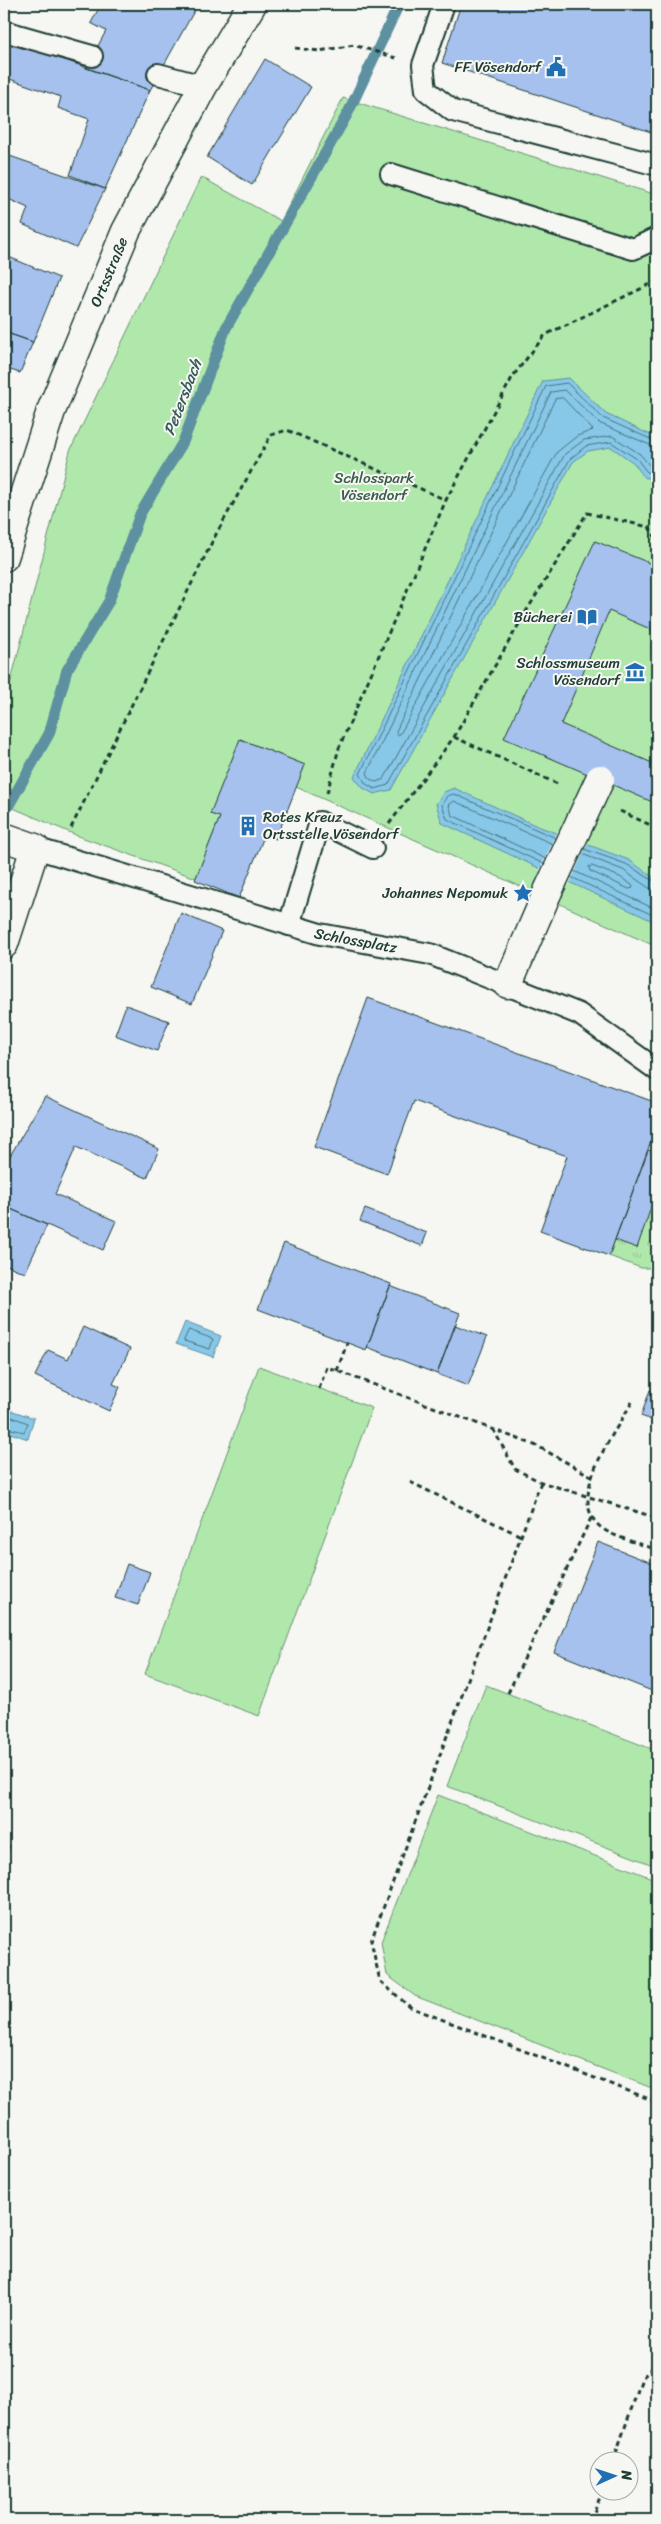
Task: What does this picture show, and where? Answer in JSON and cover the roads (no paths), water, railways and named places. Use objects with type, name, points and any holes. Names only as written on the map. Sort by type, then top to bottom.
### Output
[{"type":"street","name":"Ortsstraße","points":[[4,557],[51,411],[126,231],[204,86],[252,4]]},
{"type":"street","points":[[508,984],[548,891],[600,779]]},
{"type":"street","points":[[4,837],[35,848],[4,944]]},
{"type":"lane","points":[[444,4],[423,65],[426,90],[453,111],[657,165]]},
{"type":"lane","points":[[4,31],[92,56]]},
{"type":"lane","points":[[158,74],[204,86]]},
{"type":"lane","points":[[392,174],[633,248],[657,238]]},
{"type":"lane","points":[[289,925],[320,822],[373,848]]},
{"type":"lane","name":"Schlossplatz","points":[[35,848],[320,934],[430,954],[580,1014],[657,1070]]},
{"type":"water","points":[[569,378],[606,414],[657,438],[657,481],[644,477],[634,463],[611,447],[588,451],[573,462],[391,790],[374,794],[363,788],[354,777],[543,381]]},
{"type":"water","points":[[454,788],[535,825],[629,860],[657,880],[657,923],[442,823],[436,804],[444,792]]},
{"type":"water","points":[[185,1322],[221,1336],[213,1357],[176,1344]]},
{"type":"water","points":[[4,1408],[34,1418],[28,1439],[4,1431]]},
{"type":"waterway","name":"Petersbach","points":[[9,805],[49,734],[67,670],[109,601],[140,514],[183,442],[226,328],[348,113],[399,4]]},
{"type":"place","name":"FF Vösendorf","points":[[556,67]]},
{"type":"place","name":"Bücherei","points":[[587,617]]},
{"type":"place","name":"Schlossmuseum Vösendorf","points":[[635,672]]},
{"type":"place","name":"Rotes Kreuz Ortsstelle Vösendorf","points":[[248,826]]},
{"type":"place","name":"Johannes Nepomuk","points":[[523,893]]},
{"type":"park label","name":"Schlosspark Vösendorf","points":[[374,486]]}]
